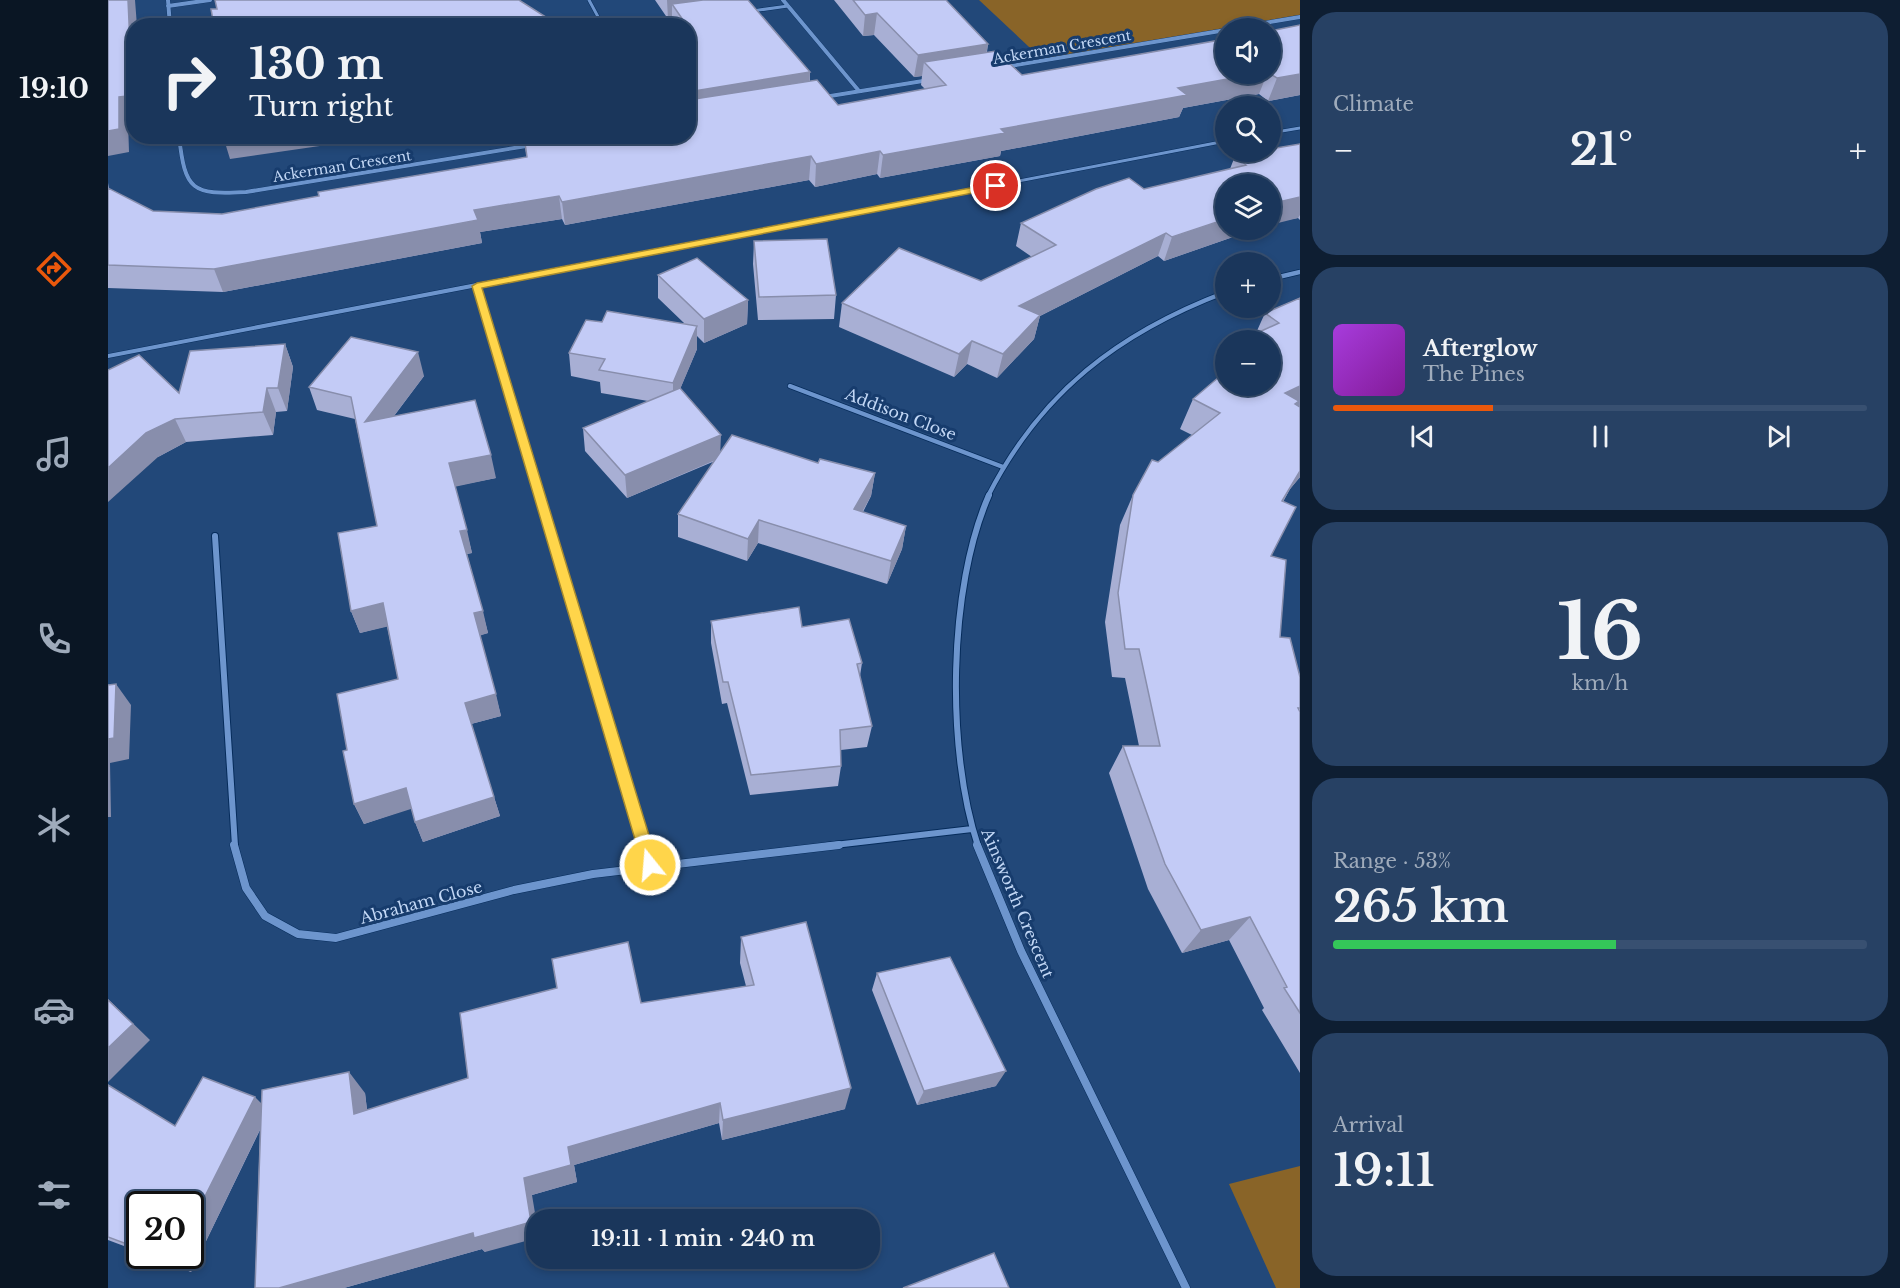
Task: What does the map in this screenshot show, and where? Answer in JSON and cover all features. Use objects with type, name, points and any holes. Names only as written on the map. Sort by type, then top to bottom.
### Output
[{"type":"street","points":[[168,0],[169,18]]},
{"type":"street","points":[[168,6],[210,0]]},
{"type":"street","points":[[783,0],[859,92]]},
{"type":"street","points":[[1281,20],[1300,17]]},
{"type":"street","name":"Ackerman Crescent","points":[[998,68],[1215,32]]},
{"type":"street","points":[[813,99],[940,78]]},
{"type":"street","name":"Ackerman Crescent","points":[[180,144],[182,165],[187,181],[196,189],[224,194],[538,144]]},
{"type":"street","points":[[1281,276],[1300,272]]},
{"type":"street","name":"Ainsworth Crescent","points":[[1186,1288],[1038,986],[997,895],[972,829],[961,772],[957,665],[962,605],[977,529],[988,498],[1003,467],[1052,403],[1097,360],[1151,325],[1215,296]]},
{"type":"street","name":"Addison Close","points":[[790,386],[1003,467]]},
{"type":"street","name":"Abraham Close","points":[[215,536],[234,844],[246,888],[265,916],[298,934],[336,938],[514,890],[592,874],[650,865],[972,829]]},
{"type":"lane","points":[[589,0],[599,18]]},
{"type":"lane","points":[[744,12],[788,6]]},
{"type":"lane","points":[[1281,131],[1300,128]]},
{"type":"lane","points":[[108,356],[1215,143]]},
{"type":"lane","points":[[477,286],[650,865]]},
{"type":"shaded area","points":[[979,0],[1300,0],[1300,17],[1281,20],[1281,18],[1215,18],[1215,32],[1044,61]]},
{"type":"shaded area","points":[[1300,1166],[1300,1288],[1276,1288],[1229,1184]]},
{"type":"building","points":[[108,0],[128,0],[126,96],[119,97],[119,129],[108,131]]},
{"type":"building","points":[[215,0],[519,0],[547,18],[213,18],[211,9],[217,9]]},
{"type":"building","points":[[703,0],[748,0],[810,72],[696,91],[696,18],[682,18],[672,4]]},
{"type":"building","points":[[853,0],[946,0],[988,44],[918,55],[877,13],[865,15]]},
{"type":"building","points":[[1300,25],[1300,74],[1281,77],[1281,29]]},
{"type":"building","points":[[1215,41],[1215,81],[1178,88],[1187,95],[1001,129],[1005,133],[883,155],[880,151],[816,164],[811,156],[562,202],[559,196],[474,210],[478,220],[214,269],[108,265],[108,188],[153,211],[222,214],[319,196],[318,192],[527,157],[525,144],[696,144],[696,99],[817,80],[838,105],[946,85],[924,62],[996,51],[1022,75]]},
{"type":"building","points":[[1300,144],[1300,197],[1281,201],[1281,174],[1215,174],[1215,223],[1172,237],[1166,233],[1019,306],[1040,315],[1003,354],[972,341],[959,354],[842,303],[899,248],[981,281],[1056,245],[1021,223],[1096,189],[1129,178],[1144,189],[1246,165],[1242,162],[1281,162],[1281,147]]},
{"type":"building","points":[[827,239],[836,295],[759,297],[754,241]]},
{"type":"building","points":[[697,258],[748,300],[704,319],[658,275]]},
{"type":"building","points":[[1300,298],[1300,386],[1285,393],[1299,401],[1295,404],[1300,407],[1300,471],[1282,501],[1296,507],[1271,556],[1286,560],[1280,637],[1290,638],[1300,677],[1300,708],[1298,708],[1300,712],[1300,1013],[1284,988],[1287,987],[1250,917],[1201,930],[1165,864],[1123,746],[1160,746],[1139,649],[1125,649],[1118,593],[1133,495],[1152,460],[1158,462],[1220,413],[1193,399],[1215,380],[1215,396],[1281,396],[1281,330],[1264,330],[1279,323],[1272,318],[1281,318],[1281,306]]},
{"type":"building","points":[[607,311],[697,326],[673,383],[599,370],[605,359],[569,353],[586,320],[602,322]]},
{"type":"building","points":[[351,337],[418,352],[365,422],[475,400],[491,455],[449,463],[467,530],[460,531],[483,611],[474,613],[496,694],[465,703],[494,797],[415,822],[406,788],[354,804],[343,751],[347,750],[337,694],[398,679],[383,603],[351,611],[338,533],[377,526],[351,397],[309,387]]},
{"type":"building","points":[[285,344],[278,388],[267,388],[263,412],[175,419],[146,433],[108,468],[108,370],[139,355],[179,393],[190,351]]},
{"type":"building","points":[[680,388],[721,435],[625,475],[583,428]]},
{"type":"building","points":[[732,435],[818,463],[820,459],[875,473],[854,509],[906,526],[891,561],[759,520],[748,539],[678,514]]},
{"type":"building","points":[[799,607],[802,627],[849,619],[862,663],[857,664],[872,726],[840,730],[841,766],[751,775],[728,682],[723,682],[711,621]]},
{"type":"building","points":[[116,684],[114,738],[108,739],[108,685]]},
{"type":"building","points":[[806,922],[851,1088],[723,1120],[720,1103],[568,1147],[571,1165],[524,1178],[529,1209],[526,1209],[526,1223],[474,1238],[473,1233],[279,1288],[255,1288],[262,1090],[349,1072],[354,1114],[468,1078],[460,1013],[557,988],[552,959],[628,942],[641,1003],[754,985],[741,937]]},
{"type":"building","points":[[950,957],[1006,1071],[924,1091],[877,973]]},
{"type":"building","points":[[108,1000],[133,1024],[108,1048]]},
{"type":"building","points":[[203,1077],[255,1097],[204,1198],[204,1191],[126,1191],[126,1244],[108,1237],[108,1085],[175,1126]]},
{"type":"building","points":[[994,1253],[1009,1288],[903,1288]]},
{"type":"route","points":[[650,865],[477,286],[996,186]]}]
